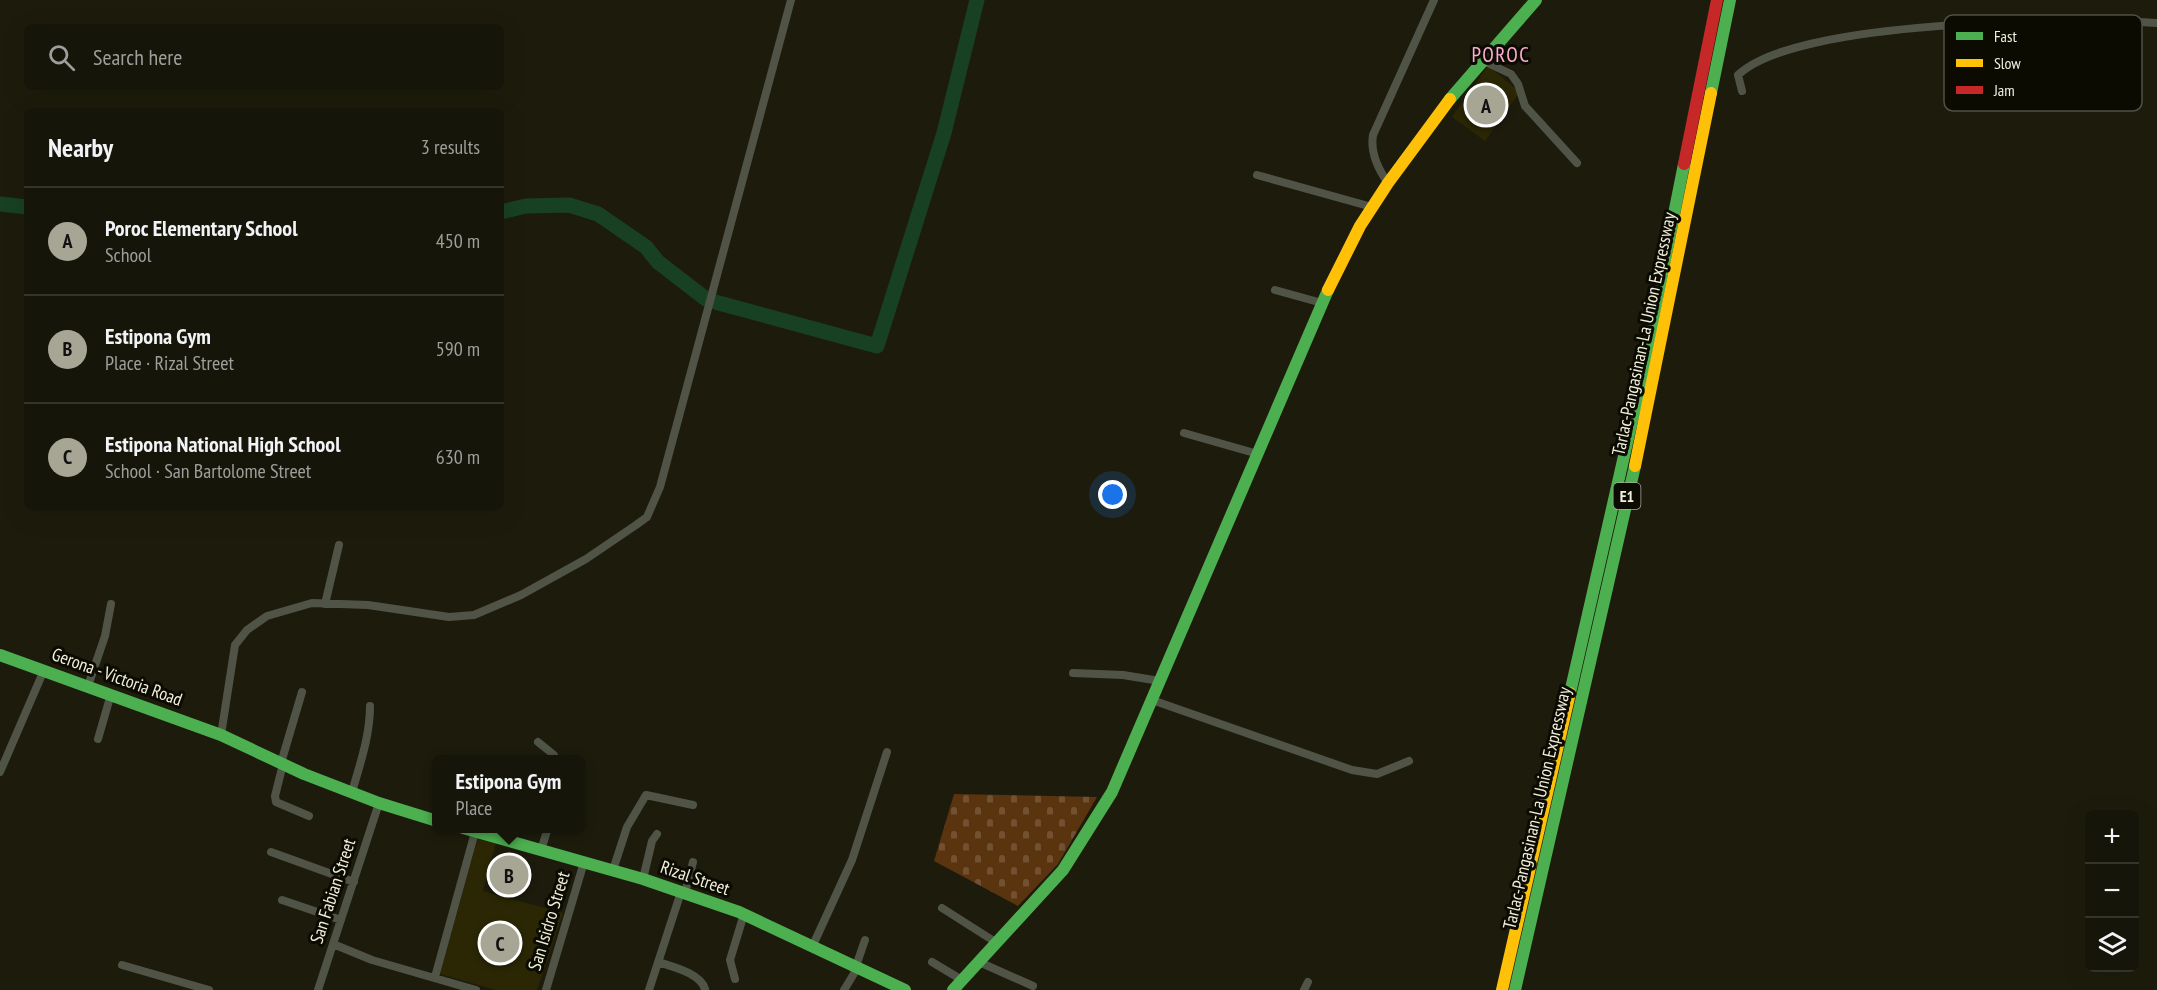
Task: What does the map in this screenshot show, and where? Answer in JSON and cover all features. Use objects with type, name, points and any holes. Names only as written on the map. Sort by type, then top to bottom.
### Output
[{"type":"main road","points":[[953,990],[1063,870],[1112,792],[1322,303],[1360,226],[1388,183],[1481,60],[1536,0]]},
{"type":"main road","name":"Tarlac-Pangasinan-La Union Expressway","points":[[1502,990],[1637,399],[1717,0]]},
{"type":"main road","name":"Tarlac-Pangasinan-La Union Expressway","points":[[1515,990],[1650,399],[1730,0]]},
{"type":"main road","name":"Gerona - Victoria Road","points":[[0,655],[221,735]]},
{"type":"main road","points":[[221,735],[282,764],[380,803],[432,819]]},
{"type":"main road","name":"Rizal Street","points":[[480,833],[643,879],[744,914],[905,990]]},
{"type":"street","points":[[221,735],[236,645],[240,636],[267,616],[312,603],[368,605],[449,617],[474,615],[521,595],[586,559],[647,517],[660,487],[791,0]]},
{"type":"street","points":[[1388,183],[1377,165],[1372,150],[1373,135],[1434,0]]},
{"type":"street","points":[[2142,23],[2157,23]]},
{"type":"street","points":[[1742,91],[1738,75],[1773,54],[1805,44],[1854,34],[1944,28]]},
{"type":"street","points":[[1481,60],[1510,74],[1518,84],[1525,106],[1576,164]]},
{"type":"street","points":[[1257,175],[1372,207]]},
{"type":"street","points":[[1275,290],[1322,303]]},
{"type":"street","points":[[1184,433],[1258,454]]},
{"type":"street","points":[[325,604],[339,545]]},
{"type":"street","points":[[88,686],[105,636],[111,604]]},
{"type":"street","points":[[0,771],[44,670]]},
{"type":"street","points":[[1073,673],[1123,675],[1160,681]]},
{"type":"street","points":[[302,693],[275,796],[276,802],[309,816]]},
{"type":"street","points":[[98,739],[111,694]]},
{"type":"street","points":[[1152,700],[1352,770],[1377,774],[1409,761]]},
{"type":"street","points":[[352,792],[363,754],[370,706]]},
{"type":"street","points":[[538,742],[554,755]]},
{"type":"street","points":[[813,945],[852,860],[887,752]]},
{"type":"street","points":[[613,870],[627,827],[645,795],[693,804]]},
{"type":"street","name":"San Fabian Street","points":[[318,990],[380,803]]},
{"type":"street","points":[[435,977],[476,833]]},
{"type":"street","points":[[541,850],[546,833]]},
{"type":"street","points":[[643,879],[652,841],[657,834]]},
{"type":"street","points":[[271,852],[354,882]]},
{"type":"street","name":"San Isidro Street","points":[[546,990],[584,862]]},
{"type":"street","points":[[649,990],[693,862]]},
{"type":"street","points":[[282,900],[341,920]]},
{"type":"street","points":[[942,908],[997,943]]},
{"type":"street","points":[[735,979],[730,960],[744,914]]},
{"type":"street","points":[[844,990],[857,966],[865,940]]},
{"type":"street","points":[[333,944],[372,960],[476,990]]},
{"type":"street","points":[[658,962],[687,972],[701,982],[705,989]]},
{"type":"street","points":[[932,962],[962,980]]},
{"type":"street","points":[[979,962],[1033,986]]},
{"type":"street","points":[[122,964],[209,990]]},
{"type":"shaded area","points":[[1488,66],[1520,92],[1485,141],[1452,117]]},
{"type":"shaded area","points":[[478,837],[496,843],[483,891],[563,913],[537,990],[496,990],[440,974]]},
{"type":"green space","points":[[954,794],[1097,797],[1058,864],[1018,906],[934,861]]},
{"type":"waterway","points":[[715,302],[877,346],[944,133],[977,0]]},
{"type":"waterway","points":[[0,204],[24,207]]},
{"type":"waterway","points":[[504,211],[526,206],[569,205],[598,214],[646,247],[658,262],[706,299]]},
{"type":"traffic: fast","points":[[1450,99],[1536,0]]},
{"type":"traffic: fast","points":[[1711,93],[1730,0]]},
{"type":"traffic: fast","points":[[1570,693],[1637,399],[1684,164]]},
{"type":"traffic: fast","points":[[953,990],[1063,870],[1112,792],[1328,290]]},
{"type":"traffic: fast","points":[[1515,990],[1635,466]]},
{"type":"traffic: fast","points":[[0,655],[221,735],[304,774],[379,803],[432,819]]},
{"type":"traffic: fast","points":[[481,833],[643,879],[739,912],[905,990]]},
{"type":"traffic: slow","points":[[1635,466],[1711,93]]},
{"type":"traffic: slow","points":[[1328,290],[1360,226],[1388,183],[1450,99]]},
{"type":"traffic: slow","points":[[1502,990],[1570,693]]},
{"type":"traffic: jam","points":[[1684,164],[1717,0]]},
{"type":"place","name":"Poroc Elementary School","points":[[1486,105]]},
{"type":"place","name":"Estipona Gym","points":[[509,875]]},
{"type":"place","name":"Estipona National High School","points":[[500,943]]},
{"type":"district","name":"POROC","points":[[1501,55]]}]
